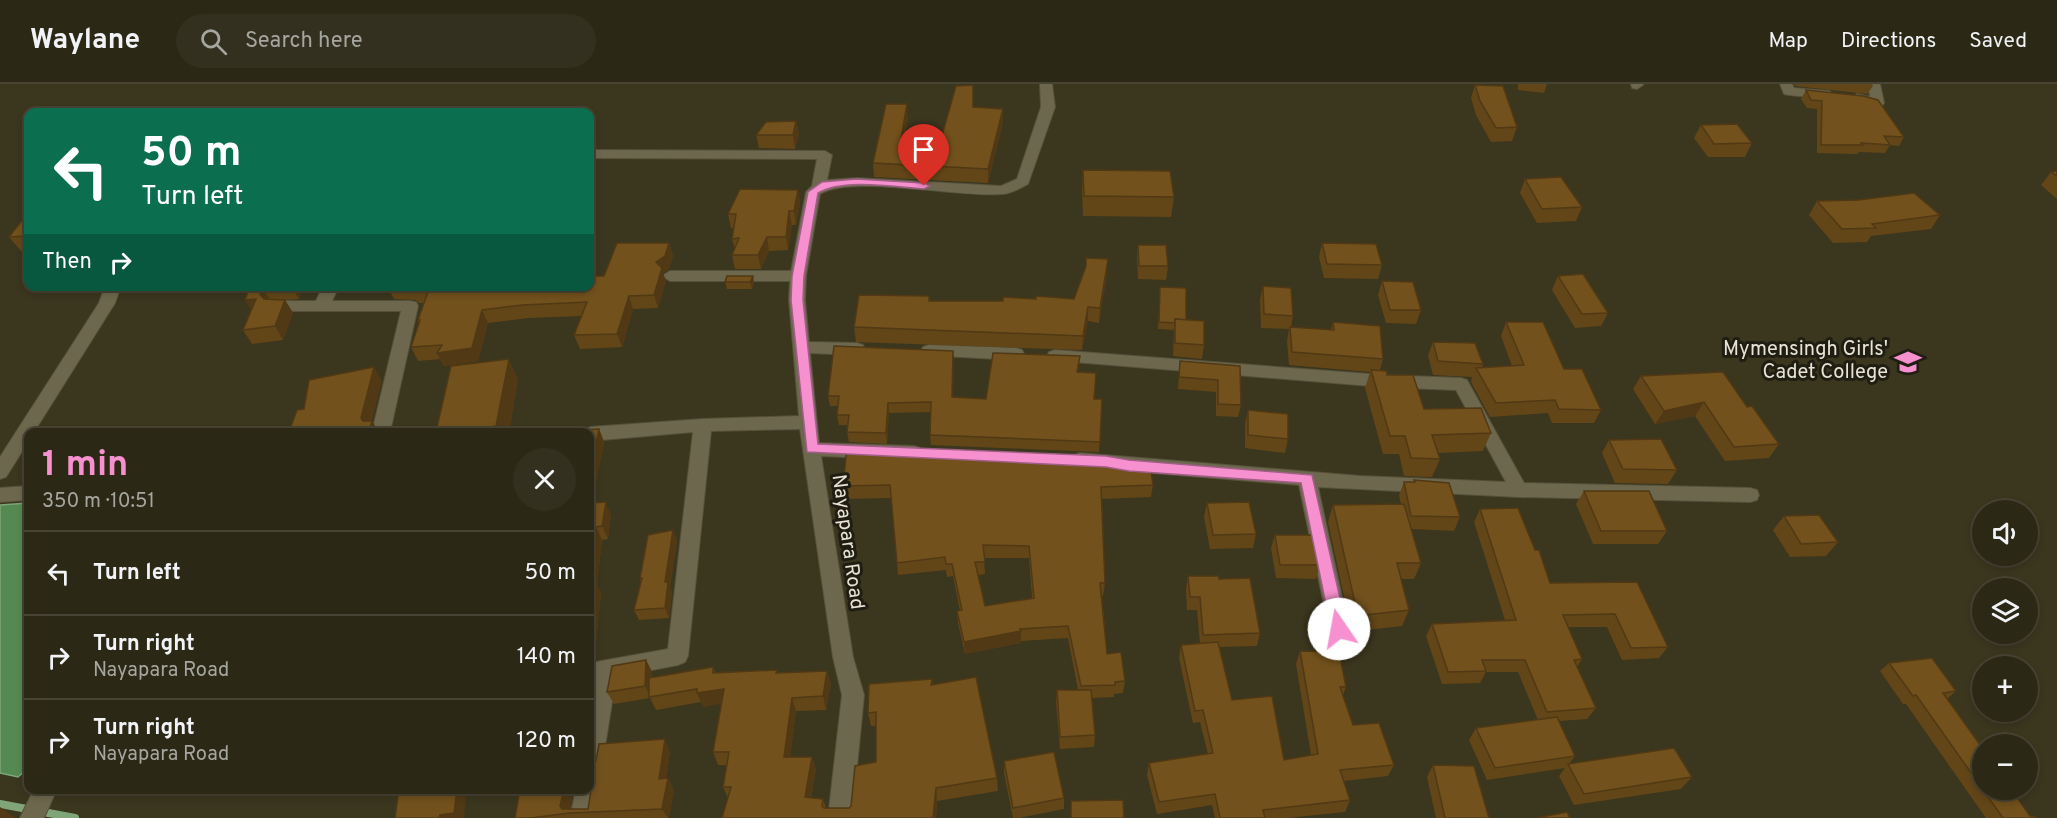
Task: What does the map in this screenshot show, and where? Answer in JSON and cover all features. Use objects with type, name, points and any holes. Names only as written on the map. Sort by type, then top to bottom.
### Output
[{"type":"street","points":[[819,187],[826,184],[856,182],[1003,190],[1013,187],[1023,181],[1039,136],[1048,107],[1046,84]]},
{"type":"street","points":[[1786,84],[1790,91],[1859,98],[1877,103],[1874,84]]},
{"type":"street","name":"Nayapara Road","points":[[594,154],[825,155],[819,187],[813,192],[810,204],[798,276],[797,300],[811,449],[843,657],[853,695],[840,818]]},
{"type":"street","points":[[670,276],[798,276]]},
{"type":"street","points":[[28,428],[107,303],[111,291]]},
{"type":"street","points":[[322,306],[329,291]]},
{"type":"street","points":[[279,306],[410,306],[382,428]]},
{"type":"street","points":[[801,347],[873,349]]},
{"type":"street","points":[[909,350],[1034,355],[1383,381],[1461,384],[1519,490]]},
{"type":"street","points":[[594,434],[703,424],[808,422]]},
{"type":"street","points":[[594,722],[598,671],[678,656],[703,424]]},
{"type":"street","points":[[0,472],[24,434]]},
{"type":"street","points":[[811,449],[929,454]]},
{"type":"street","points":[[1059,459],[1307,478],[1519,490],[1750,495]]},
{"type":"street","points":[[1307,478],[1339,629]]},
{"type":"street","points":[[0,495],[24,493]]},
{"type":"street","points":[[32,818],[44,794]]},
{"type":"street","points":[[582,818],[586,794]]},
{"type":"shaded area","points":[[24,503],[24,772],[18,777],[0,773],[0,505]]},
{"type":"building","points":[[973,85],[973,107],[1003,109],[988,169],[873,163],[886,104],[907,104],[900,145],[939,146],[956,86]]},
{"type":"building","points":[[1475,85],[1503,86],[1517,127],[1496,128],[1480,101]]},
{"type":"building","points":[[1806,90],[1863,96],[1878,100],[1904,137],[1884,136],[1890,145],[1861,143],[1863,145],[1821,145],[1822,101],[1811,100]]},
{"type":"building","points":[[796,121],[793,135],[756,135],[766,122]]},
{"type":"building","points":[[1737,124],[1752,143],[1714,144],[1701,125]]},
{"type":"building","points":[[1083,170],[1170,171],[1174,197],[1084,196]]},
{"type":"building","points":[[1561,177],[1582,207],[1542,209],[1525,179]]},
{"type":"building","points":[[740,189],[798,190],[794,211],[789,211],[786,237],[767,237],[758,255],[732,255],[739,238],[732,239],[736,214],[728,214]]},
{"type":"building","points":[[1914,193],[1940,215],[1872,224],[1876,228],[1842,229],[1817,201],[1858,200]]},
{"type":"building","points":[[24,218],[24,236],[9,237]]},
{"type":"building","points":[[617,243],[669,243],[665,256],[656,262],[662,268],[654,295],[629,296],[617,334],[574,335],[587,302],[523,305],[482,310],[472,348],[437,353],[442,345],[411,347],[428,291],[594,291],[594,276],[604,276]]},
{"type":"building","points":[[1322,243],[1376,244],[1382,265],[1327,264]]},
{"type":"building","points":[[1138,245],[1166,245],[1168,266],[1139,266]]},
{"type":"building","points":[[1086,258],[1108,259],[1100,308],[1088,307],[1083,336],[854,327],[859,295],[929,296],[929,301],[1003,301],[1003,297],[1036,299],[1036,296],[1074,299],[1086,266]]},
{"type":"building","points":[[1583,274],[1608,313],[1582,314],[1558,276]]},
{"type":"building","points":[[727,276],[753,276],[750,282],[725,282]]},
{"type":"building","points":[[1382,281],[1413,282],[1421,310],[1390,310]]},
{"type":"building","points":[[1263,286],[1291,288],[1293,316],[1264,314]]},
{"type":"building","points":[[1160,287],[1186,288],[1186,320],[1175,319],[1175,323],[1159,322]]},
{"type":"building","points":[[248,291],[261,291],[260,294],[264,299],[285,300],[275,326],[243,330],[256,299],[245,300]]},
{"type":"building","points":[[1175,319],[1204,321],[1204,345],[1175,343]]},
{"type":"building","points":[[1333,322],[1380,326],[1383,359],[1292,352],[1290,327],[1334,330]]},
{"type":"building","points":[[1506,322],[1543,322],[1564,369],[1582,369],[1601,410],[1559,409],[1555,400],[1496,403],[1476,368],[1524,365]]},
{"type":"building","points":[[1433,342],[1475,343],[1483,364],[1438,361]]},
{"type":"building","points":[[834,346],[953,351],[952,397],[986,399],[993,353],[1080,356],[1077,372],[1096,373],[1094,399],[1102,399],[1100,442],[930,435],[931,402],[888,403],[886,433],[847,432],[849,415],[837,415],[839,396],[828,396]]},
{"type":"building","points":[[509,359],[496,426],[437,428],[451,366]]},
{"type":"building","points":[[1180,361],[1240,366],[1241,405],[1218,404],[1218,380],[1179,377]]},
{"type":"building","points":[[374,367],[361,418],[363,421],[372,421],[370,428],[290,428],[297,410],[304,409],[309,380]]},
{"type":"building","points":[[1371,370],[1387,371],[1387,375],[1413,375],[1424,409],[1481,408],[1491,433],[1432,435],[1440,459],[1411,458],[1405,436],[1390,436]]},
{"type":"building","points":[[1723,372],[1747,407],[1752,406],[1779,444],[1734,447],[1704,402],[1664,411],[1641,376]]},
{"type":"building","points":[[1248,410],[1288,414],[1288,439],[1248,435]]},
{"type":"building","points":[[594,429],[599,429],[594,455]]},
{"type":"building","points":[[1661,439],[1677,470],[1623,469],[1609,440]]},
{"type":"building","points":[[847,447],[885,448],[884,453],[929,450],[1104,458],[1105,466],[1150,464],[1153,485],[1101,487],[1105,583],[1100,583],[1107,654],[1121,652],[1125,681],[1115,682],[1115,685],[1081,686],[1068,626],[1020,629],[1021,631],[964,642],[957,611],[962,610],[952,564],[946,564],[945,557],[897,563],[890,485],[843,486]],"holes":[[[983,545],[1029,546],[1034,598],[985,606],[975,562],[985,562]]]},
{"type":"building","points":[[1414,480],[1449,483],[1460,517],[1411,516],[1404,482],[1415,482]]},
{"type":"building","points":[[1584,491],[1649,491],[1667,531],[1601,531]]},
{"type":"building","points":[[606,502],[602,526],[596,527],[594,545],[594,503]]},
{"type":"building","points":[[1249,502],[1256,534],[1213,535],[1207,503]]},
{"type":"building","points":[[1404,504],[1421,563],[1397,563],[1409,610],[1356,616],[1333,505]]},
{"type":"building","points":[[1518,508],[1535,550],[1539,550],[1550,583],[1637,582],[1668,647],[1631,648],[1615,614],[1563,615],[1582,659],[1574,660],[1596,708],[1547,712],[1525,660],[1482,660],[1486,671],[1448,672],[1432,624],[1516,620],[1480,509]]},
{"type":"building","points":[[1819,515],[1838,542],[1801,544],[1784,516]]},
{"type":"building","points":[[673,530],[665,582],[668,582],[665,608],[634,610],[642,578],[640,578],[648,535]]},
{"type":"building","points":[[1275,535],[1314,535],[1320,565],[1280,565]]},
{"type":"building","points":[[1188,576],[1219,576],[1219,579],[1250,578],[1260,633],[1203,635],[1200,597],[1190,597]]},
{"type":"building","points":[[1218,642],[1232,700],[1272,696],[1284,760],[1318,754],[1300,651],[1339,652],[1346,687],[1340,687],[1353,725],[1379,723],[1394,765],[1340,770],[1350,800],[1263,810],[1265,818],[1220,818],[1215,794],[1159,802],[1149,763],[1213,753],[1203,710],[1195,711],[1181,645]]},
{"type":"building","points":[[1932,658],[1956,691],[1943,693],[1972,734],[1972,774],[1916,695],[1913,696],[1889,663]]},
{"type":"building","points":[[646,660],[645,686],[607,692],[612,666]]},
{"type":"building","points":[[713,667],[713,673],[777,670],[776,673],[827,671],[823,696],[792,698],[784,757],[812,757],[805,797],[823,799],[824,808],[849,808],[855,766],[876,762],[876,712],[868,713],[869,684],[932,679],[931,685],[976,677],[997,778],[936,788],[933,818],[722,818],[731,787],[723,787],[729,752],[713,752],[724,689],[697,693],[697,689],[649,697],[649,678]]},
{"type":"building","points":[[1057,690],[1091,690],[1095,735],[1060,737]]},
{"type":"building","points":[[1557,717],[1575,756],[1495,768],[1476,728]]},
{"type":"building","points":[[665,739],[659,779],[668,778],[662,809],[515,818],[519,794],[563,794],[560,806],[562,809],[588,809],[590,794],[594,794],[594,764],[599,744]]},
{"type":"building","points":[[1674,748],[1692,777],[1584,794],[1568,764]]},
{"type":"building","points":[[1054,752],[1064,798],[1013,808],[1004,761]]},
{"type":"building","points":[[1433,765],[1474,766],[1489,818],[1445,818]]},
{"type":"building","points":[[398,794],[456,794],[454,813],[440,815],[439,818],[395,818]]},
{"type":"building","points":[[1123,800],[1124,818],[1071,818],[1071,801]]},
{"type":"building","points":[[1990,800],[2019,800],[2030,816],[2036,818],[2003,818]]},
{"type":"building","points":[[1567,812],[1570,818],[1536,818]]},
{"type":"waterway","points":[[0,804],[75,818]]},
{"type":"place","name":"Mymensingh Girls' Cadet College","points":[[1908,362]]},
{"type":"route","points":[[924,186],[856,182],[826,184],[813,192],[798,276],[797,300],[811,449],[1106,462],[1307,478],[1339,629]]}]
